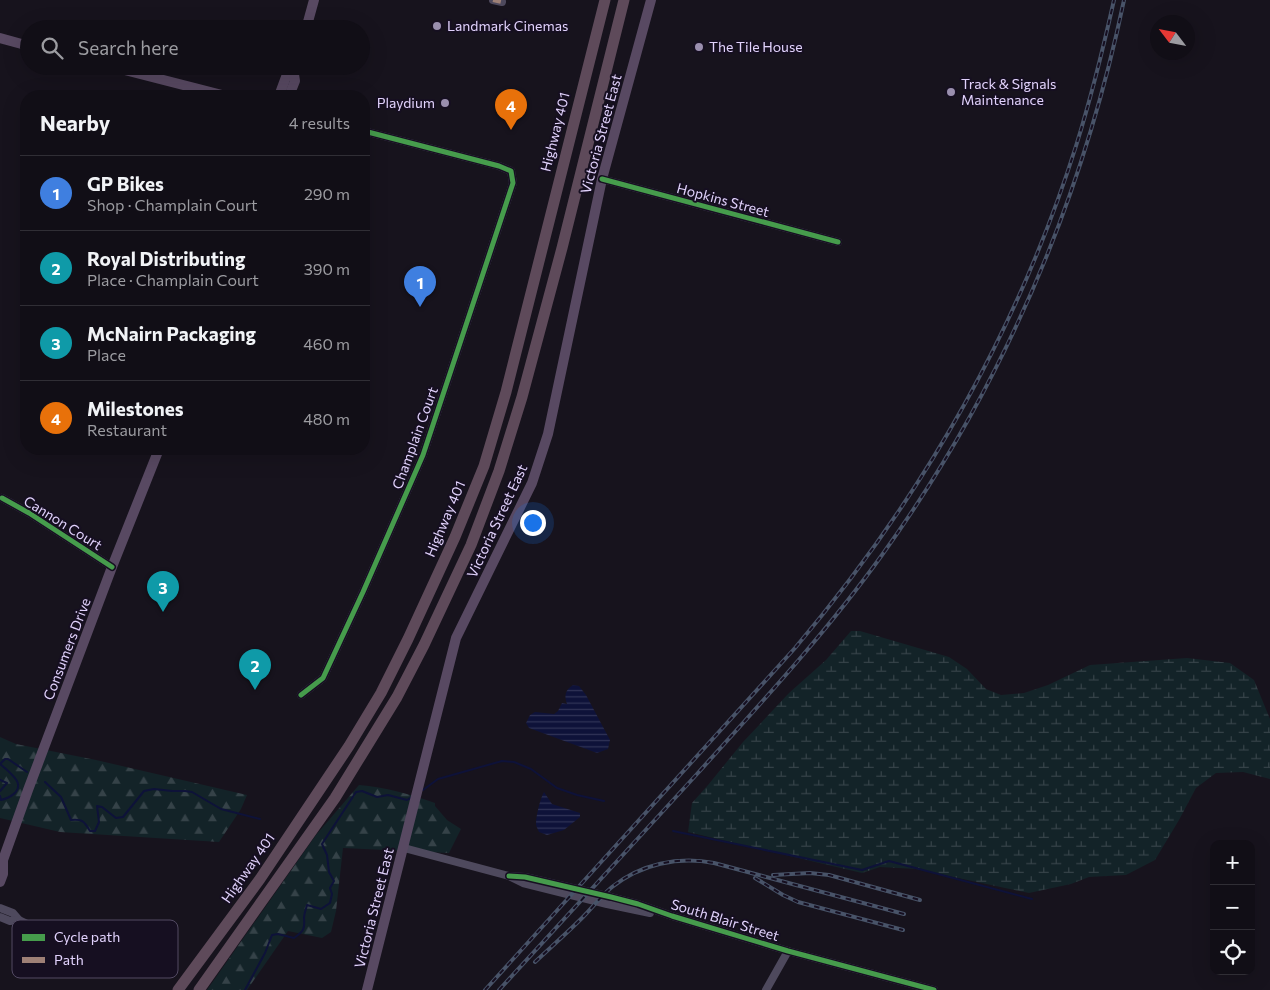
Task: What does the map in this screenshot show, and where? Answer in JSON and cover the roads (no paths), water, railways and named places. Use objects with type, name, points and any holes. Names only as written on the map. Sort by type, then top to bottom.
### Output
[{"type":"highway","name":"Highway 401","points":[[178,990],[260,879],[349,746],[381,693],[455,537],[484,466],[506,392],[605,0]]},
{"type":"highway","points":[[199,990],[335,798],[397,697],[424,645],[471,545],[499,471],[522,397],[562,248],[624,0]]},
{"type":"main road","points":[[308,20],[314,0]]},
{"type":"main road","name":"Victoria Street East","points":[[367,990],[456,638],[532,483],[548,434],[602,179],[650,0]]},
{"type":"main road","points":[[0,38],[20,44]]},
{"type":"main road","points":[[144,75],[203,90]]},
{"type":"main road","points":[[281,90],[288,75]]},
{"type":"main road","points":[[291,90],[294,75]]},
{"type":"main road","name":"Consumers Drive","points":[[0,882],[3,874],[2,862],[28,790],[112,567],[157,455]]},
{"type":"street","points":[[493,0],[502,2]]},
{"type":"street","name":"Champlain Court","points":[[302,695],[323,678],[423,455],[513,182],[511,172],[499,166],[370,133]]},
{"type":"street","name":"Hopkins Street","points":[[602,179],[838,242]]},
{"type":"street","name":"Cannon Court","points":[[2,498],[112,567]]},
{"type":"street","name":"South Blair Street","points":[[404,848],[509,876],[533,878],[602,894],[788,951],[934,990]]},
{"type":"street","points":[[0,908],[13,913],[19,920]]},
{"type":"street","points":[[0,917],[12,921]]},
{"type":"street","points":[[766,990],[788,951]]},
{"type":"waterway","points":[[0,796],[1,800],[8,798],[18,788],[16,779],[0,764],[5,759],[8,759],[27,772]]},
{"type":"waterway","points":[[423,790],[438,779],[502,761],[514,762],[531,769],[557,788],[604,801]]},
{"type":"waterway","points":[[0,780],[7,783],[0,791]]},
{"type":"waterway","points":[[45,782],[61,797],[71,820],[83,821],[90,831],[95,831],[99,822],[97,806],[102,807],[116,818],[123,817],[144,791],[154,789],[192,792],[221,809],[260,819]]},
{"type":"waterway","points":[[245,990],[265,953],[272,935],[278,934],[294,938],[303,929],[307,905],[321,909],[330,903],[332,894],[330,888],[334,881],[329,872],[327,855],[322,844],[356,792],[362,791],[377,797],[388,795],[407,800],[412,797]]},
{"type":"waterway","points":[[673,831],[862,870],[889,861],[1032,899]]},
{"type":"railway","points":[[485,990],[795,648],[884,533],[924,473],[961,411],[994,348],[1025,282],[1052,215],[1087,110],[1114,0]]},
{"type":"railway","points":[[499,990],[697,774],[792,667],[861,584],[925,491],[965,426],[1000,359],[1032,290],[1061,220],[1085,148],[1106,75],[1124,0]]},
{"type":"railway","points":[[535,962],[577,923],[604,894],[623,879],[648,867],[674,861],[714,863],[904,914]]},
{"type":"railway","points":[[773,875],[810,873],[829,875],[920,900]]},
{"type":"railway","points":[[755,878],[798,902],[903,930]]},
{"type":"place","name":"Landmark Cinemas","points":[[437,26]]},
{"type":"place","name":"The Tile House","points":[[699,47]]},
{"type":"place","name":"Track & Signals Maintenance","points":[[951,92]]},
{"type":"place","name":"Playdium","points":[[445,103]]},
{"type":"place","name":"Milestones","points":[[511,130]]},
{"type":"place","name":"GP Bikes","points":[[420,307]]},
{"type":"place","name":"McNairn Packaging","points":[[163,612]]},
{"type":"place","name":"Royal Distributing","points":[[255,690]]}]
